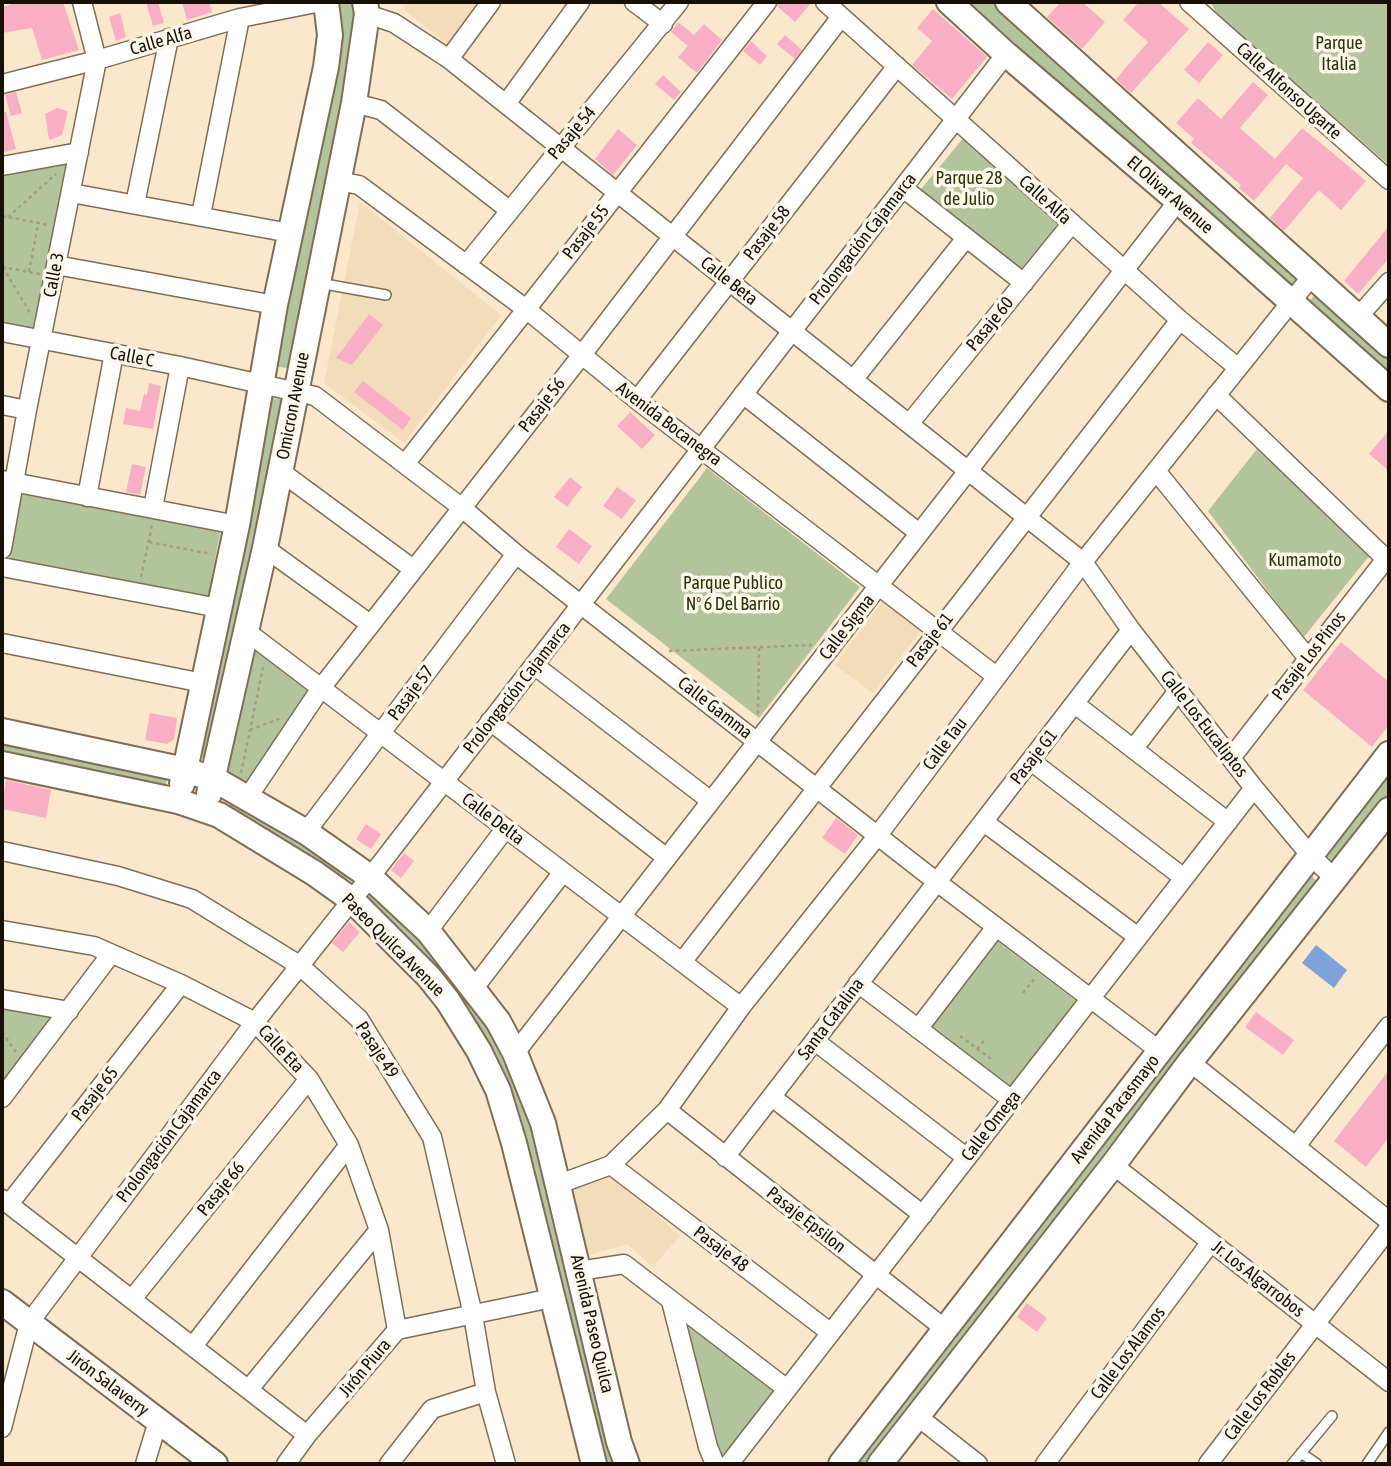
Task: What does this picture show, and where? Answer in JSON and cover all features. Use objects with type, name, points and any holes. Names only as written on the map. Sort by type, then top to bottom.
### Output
[{"type":"main road","name":"Omicron Avenue","points":[[178,801],[237,526],[275,305],[326,67],[330,35],[324,2]]},
{"type":"main road","name":"El Olivar Avenue","points":[[949,2],[1389,389]]},
{"type":"main road","name":"El Olivar Avenue","points":[[1019,5],[1389,345]]},
{"type":"main road","name":"Omicron Avenue","points":[[205,809],[265,548],[354,103],[366,8]]},
{"type":"main road","name":"Paseo Quilca Avenue","points":[[2,732],[244,785],[370,877],[428,931],[498,1021],[515,1053],[542,1123],[559,1184]]},
{"type":"main road","name":"Avenida Pacasmayo","points":[[841,1464],[1389,754]]},
{"type":"main road","name":"Paseo Quilca Avenue","points":[[2,764],[205,809],[314,873],[352,900],[429,977],[448,1001],[479,1051],[498,1090],[514,1143],[594,1464]]},
{"type":"main road","name":"Avenida Pacasmayo","points":[[880,1464],[1120,1170],[1190,1062],[1389,810]]},
{"type":"main road","name":"Avenida Paseo Quilca","points":[[559,1184],[619,1442],[627,1464]]},
{"type":"main road","name":"Jirón Salaverry","points":[[2,1302],[215,1464]]},
{"type":"street","name":"Calle 3","points":[[2,549],[8,481],[27,410],[97,60],[82,2]]},
{"type":"street","name":"Calle Alfa","points":[[2,84],[97,60],[240,18],[324,2]]},
{"type":"street","points":[[449,59],[491,2]]},
{"type":"street","points":[[506,104],[580,2]]},
{"type":"street","points":[[634,2],[663,24]]},
{"type":"street","name":"Pasaje 54","points":[[466,265],[679,2]]},
{"type":"street","name":"Pasaje 55","points":[[405,464],[767,2]]},
{"type":"street","name":"Calle Alfa","points":[[825,2],[1180,320],[1237,367]]},
{"type":"street","name":"Calle Alfonso Ugarte","points":[[1193,4],[1389,180]]},
{"type":"street","name":"Calle Beta","points":[[366,8],[449,59],[1083,562]]},
{"type":"street","name":"Pasaje 56","points":[[244,785],[581,356],[841,17]]},
{"type":"street","points":[[201,215],[240,18]]},
{"type":"street","points":[[135,204],[169,38]]},
{"type":"street","name":"Prolongación Cajamarca","points":[[29,1323],[255,1021],[444,782],[1006,54]]},
{"type":"street","name":"Pasaje 58","points":[[637,400],[897,66]]},
{"type":"street","points":[[354,103],[381,110],[509,210]]},
{"type":"street","points":[[2,166],[79,152]]},
{"type":"street","name":"Avenida Bocanegra","points":[[338,181],[359,185],[526,309],[637,400],[996,677]]},
{"type":"street","points":[[903,188],[1024,283]]},
{"type":"street","points":[[71,193],[290,233]]},
{"type":"street","name":"Calle Sigma","points":[[515,1053],[1178,201]]},
{"type":"street","name":"Pasaje 60","points":[[909,424],[1072,223]]},
{"type":"street","points":[[853,380],[966,238]]},
{"type":"street","points":[[55,271],[275,305]]},
{"type":"street","name":"Calle Tau","points":[[559,1184],[611,1165],[667,1110],[741,1007],[878,835],[1083,562],[1311,276]]},
{"type":"street","points":[[1358,317],[1389,282]]},
{"type":"street","name":"Pasaje 61","points":[[681,962],[1180,320]]},
{"type":"street","name":"Calle C","points":[[2,332],[261,383]]},
{"type":"street","points":[[86,497],[114,353]]},
{"type":"street","points":[[153,508],[180,366]]},
{"type":"street","name":"Calle Gamma","points":[[261,383],[315,396],[461,507],[516,554],[937,883],[1160,1051]]},
{"type":"street","points":[[743,394],[919,533]]},
{"type":"street","points":[[1216,395],[1388,557]]},
{"type":"street","points":[[2,405],[27,410]]},
{"type":"street","points":[[280,471],[413,569]]},
{"type":"street","points":[[1157,472],[1307,657]]},
{"type":"street","points":[[8,481],[237,526]]},
{"type":"street","points":[[265,548],[370,625]]},
{"type":"street","name":"Pasaje 57","points":[[306,832],[516,554]]},
{"type":"street","name":"Pasaje Los Pinos","points":[[1231,758],[1307,657],[1388,557]]},
{"type":"street","name":"Calle Los Eucaliptos","points":[[1083,562],[1131,630],[1254,788],[1311,856],[1334,878]]},
{"type":"street","points":[[2,566],[219,608]]},
{"type":"street","name":"Pasaje G1","points":[[937,883],[1131,630]]},
{"type":"street","name":"Calle Delta","points":[[246,631],[741,1007]]},
{"type":"street","points":[[2,643],[203,683]]},
{"type":"street","points":[[534,665],[711,801]]},
{"type":"street","points":[[1134,748],[1178,691]]},
{"type":"street","points":[[1075,704],[1228,822]]},
{"type":"street","points":[[490,721],[667,858]]},
{"type":"street","points":[[1031,761],[1184,878]]},
{"type":"street","name":"Calle Omega","points":[[729,1464],[1254,788]]},
{"type":"street","points":[[984,822],[1138,937]]},
{"type":"street","points":[[428,931],[505,829]]},
{"type":"street","name":"Pasaje 49","points":[[2,850],[118,876],[192,899],[299,965],[359,1019],[432,1137],[473,1315],[502,1463]]},
{"type":"street","points":[[474,988],[563,872]]},
{"type":"street","name":"Santa Catalina","points":[[725,1157],[937,883]]},
{"type":"street","points":[[918,1029],[996,927]]},
{"type":"street","name":"Calle Eta","points":[[2,930],[94,946],[181,984],[255,1021],[309,1079],[349,1145],[379,1230],[397,1330]]},
{"type":"street","points":[[2,1098],[111,954]]},
{"type":"street","points":[[858,983],[1012,1100]]},
{"type":"street","name":"Pasaje 65","points":[[5,1202],[181,984]]},
{"type":"street","points":[[2,999],[69,1011]]},
{"type":"street","points":[[1296,1146],[1389,1026]]},
{"type":"street","points":[[815,1041],[967,1158]]},
{"type":"street","points":[[1190,1062],[1389,1221]]},
{"type":"street","name":"Pasaje 66","points":[[132,1299],[309,1079]]},
{"type":"street","points":[[772,1097],[923,1215]]},
{"type":"street","name":"Pasaje Epsilon","points":[[667,1110],[945,1329]]},
{"type":"street","points":[[193,1346],[349,1145]]},
{"type":"street","name":"Pasaje 48","points":[[611,1165],[831,1333]]},
{"type":"street","name":"Jr. Los Algarrobos","points":[[1120,1170],[1389,1382]]},
{"type":"street","points":[[5,1202],[307,1435]]},
{"type":"street","name":"Calle Los Robles","points":[[1208,1464],[1389,1228]]},
{"type":"street","points":[[249,1390],[379,1230]]},
{"type":"street","name":"Calle Los Alamos","points":[[1045,1464],[1211,1242]]},
{"type":"street","points":[[579,1271],[624,1264],[787,1389]]},
{"type":"street","name":"Jirón Piura","points":[[286,1464],[307,1435],[397,1330],[552,1298]]},
{"type":"street","points":[[671,1301],[708,1447],[715,1464]]},
{"type":"street","points":[[2,1428],[29,1323]]},
{"type":"street","points":[[389,1464],[432,1409],[486,1392]]},
{"type":"street","points":[[917,1416],[978,1464]]},
{"type":"street","points":[[145,1464],[158,1421]]},
{"type":"lane","points":[[317,283],[386,295]]},
{"type":"lane","points":[[1292,1464],[1332,1416]]},
{"type":"lane","points":[[1367,1464],[1389,1432]]},
{"type":"lane","points":[[1301,1453],[1317,1464]]},
{"type":"path","points":[[8,217],[79,152]]},
{"type":"path","points":[[2,216],[56,226]]},
{"type":"path","points":[[29,272],[38,223]]},
{"type":"path","points":[[2,268],[29,272],[55,271]]},
{"type":"path","points":[[2,268],[30,314]]},
{"type":"path","points":[[138,593],[153,508]]},
{"type":"path","points":[[149,542],[230,558]]},
{"type":"path","points":[[642,652],[833,644]]},
{"type":"path","points":[[244,785],[250,730],[267,647]]},
{"type":"path","points":[[757,741],[759,647]]},
{"type":"path","points":[[250,730],[282,718]]},
{"type":"path","points":[[1023,993],[1037,976]]},
{"type":"path","points":[[2,1032],[16,1052]]},
{"type":"path","points":[[960,1036],[993,1060]]},
{"type":"shaded area","points":[[405,2],[485,2],[451,47],[404,10]]},
{"type":"shaded area","points":[[360,202],[501,315],[404,443],[324,383]]},
{"type":"shaded area","points":[[884,599],[922,629],[873,693],[835,665]]},
{"type":"shaded area","points":[[611,1174],[680,1236],[653,1267],[627,1244],[589,1255],[569,1186]]},
{"type":"green space","points":[[337,2],[356,2],[359,31],[293,369],[273,366],[339,47],[340,13]]},
{"type":"green space","points":[[969,2],[993,2],[1292,269],[1297,277],[1295,284],[1291,286],[1282,283]]},
{"type":"green space","name":"Parque Italia","points":[[1211,2],[1389,2],[1389,165],[1216,13]]},
{"type":"green space","name":"Parque 28 de Julio","points":[[965,136],[1064,225],[1024,276],[917,194]]},
{"type":"green space","points":[[74,158],[41,333],[2,326],[2,176]]},
{"type":"green space","points":[[1316,294],[1389,360],[1389,378],[1306,304]]},
{"type":"green space","points":[[271,398],[285,400],[213,759],[197,757]]},
{"type":"green space","name":"Kumamoto","points":[[1257,449],[1370,555],[1303,638],[1208,511]]},
{"type":"green space","name":"Parque Publico N° 6 Del Barrio","points":[[707,468],[860,587],[759,718],[606,599]]},
{"type":"green space","points":[[27,491],[221,528],[207,601],[8,563],[20,497]]},
{"type":"green space","points":[[252,649],[264,651],[318,692],[251,789],[223,774]]},
{"type":"green space","points":[[2,741],[167,776],[165,791],[2,759]]},
{"type":"green space","points":[[1389,767],[1389,794],[1331,868],[1317,858]]},
{"type":"green space","points":[[234,796],[353,871],[344,883],[227,812]]},
{"type":"green space","points":[[1310,874],[1319,885],[874,1464],[854,1464]]},
{"type":"green space","points":[[376,891],[431,944],[491,1020],[533,1122],[620,1464],[601,1464],[506,1087],[367,902],[369,894]]},
{"type":"green space","points":[[993,938],[1079,1003],[1009,1094],[922,1030]]},
{"type":"green space","points":[[2,1005],[59,1016],[2,1090]]},
{"type":"green space","points":[[692,1323],[778,1389],[726,1457],[719,1455],[686,1331]]},
{"type":"water","points":[[1316,945],[1347,970],[1334,988],[1302,963]]},
{"type":"building","points":[[18,2],[63,2],[79,50],[42,60],[32,28],[2,33],[2,7]]},
{"type":"building","points":[[146,2],[158,2],[164,23],[153,26]]},
{"type":"building","points":[[182,2],[209,2],[212,12],[187,20]]},
{"type":"building","points":[[778,2],[812,2],[795,22],[777,6]]},
{"type":"building","points":[[1061,2],[1082,2],[1105,22],[1082,49],[1047,17]]},
{"type":"building","points":[[1139,2],[1158,2],[1189,29],[1131,93],[1116,79],[1148,42],[1123,20]]},
{"type":"building","points":[[933,9],[987,57],[952,99],[912,65],[932,41],[917,28]]},
{"type":"building","points":[[120,13],[126,37],[116,41],[109,17]]},
{"type":"building","points":[[678,22],[694,35],[704,24],[722,40],[697,73],[678,57],[688,46],[671,32]]},
{"type":"building","points":[[785,35],[802,50],[795,59],[777,44]]},
{"type":"building","points":[[751,41],[767,56],[760,65],[743,51]]},
{"type":"building","points":[[1208,42],[1223,55],[1199,83],[1184,70]]},
{"type":"building","points":[[663,75],[681,92],[674,100],[655,84]]},
{"type":"building","points":[[1253,82],[1268,95],[1240,128],[1275,159],[1302,128],[1366,181],[1341,210],[1319,190],[1284,231],[1270,218],[1303,178],[1286,164],[1254,201],[1239,188],[1241,185],[1191,143],[1194,139],[1176,123],[1198,98],[1221,119]]},
{"type":"building","points":[[16,92],[22,113],[11,116],[5,95]]},
{"type":"building","points":[[57,108],[68,111],[62,135],[49,140],[45,114]]},
{"type":"building","points":[[2,112],[6,112],[16,149],[5,152],[2,142]]},
{"type":"building","points":[[618,129],[637,145],[613,175],[595,159]]},
{"type":"building","points":[[1389,226],[1389,258],[1358,294],[1344,281]]},
{"type":"building","points":[[369,314],[383,325],[352,365],[336,358]]},
{"type":"building","points":[[363,381],[411,418],[403,430],[354,392]]},
{"type":"building","points":[[149,383],[161,386],[153,429],[123,424],[126,408],[140,411]]},
{"type":"building","points":[[630,412],[655,435],[642,449],[617,426]]},
{"type":"building","points":[[1389,430],[1389,471],[1369,454]]},
{"type":"building","points":[[132,464],[146,467],[140,495],[126,492]]},
{"type":"building","points":[[570,477],[582,487],[567,507],[554,497]]},
{"type":"building","points":[[617,487],[636,500],[622,519],[603,506]]},
{"type":"building","points":[[569,529],[592,546],[579,564],[556,547]]},
{"type":"building","points":[[1341,642],[1389,682],[1389,725],[1372,747],[1303,690]]},
{"type":"building","points":[[150,713],[177,718],[174,739],[167,744],[145,740]]},
{"type":"building","points":[[6,780],[51,790],[46,818],[2,809]]},
{"type":"building","points":[[836,818],[858,835],[845,854],[822,838]]},
{"type":"building","points":[[366,824],[381,834],[371,849],[356,839]]},
{"type":"building","points":[[404,853],[414,861],[401,878],[391,870]]},
{"type":"building","points":[[349,922],[360,932],[343,952],[332,943]]},
{"type":"building","points":[[1256,1012],[1294,1040],[1283,1055],[1245,1027]]},
{"type":"building","points":[[1389,1070],[1389,1137],[1366,1167],[1334,1141]]},
{"type":"building","points":[[1027,1303],[1047,1318],[1037,1332],[1017,1317]]}]
